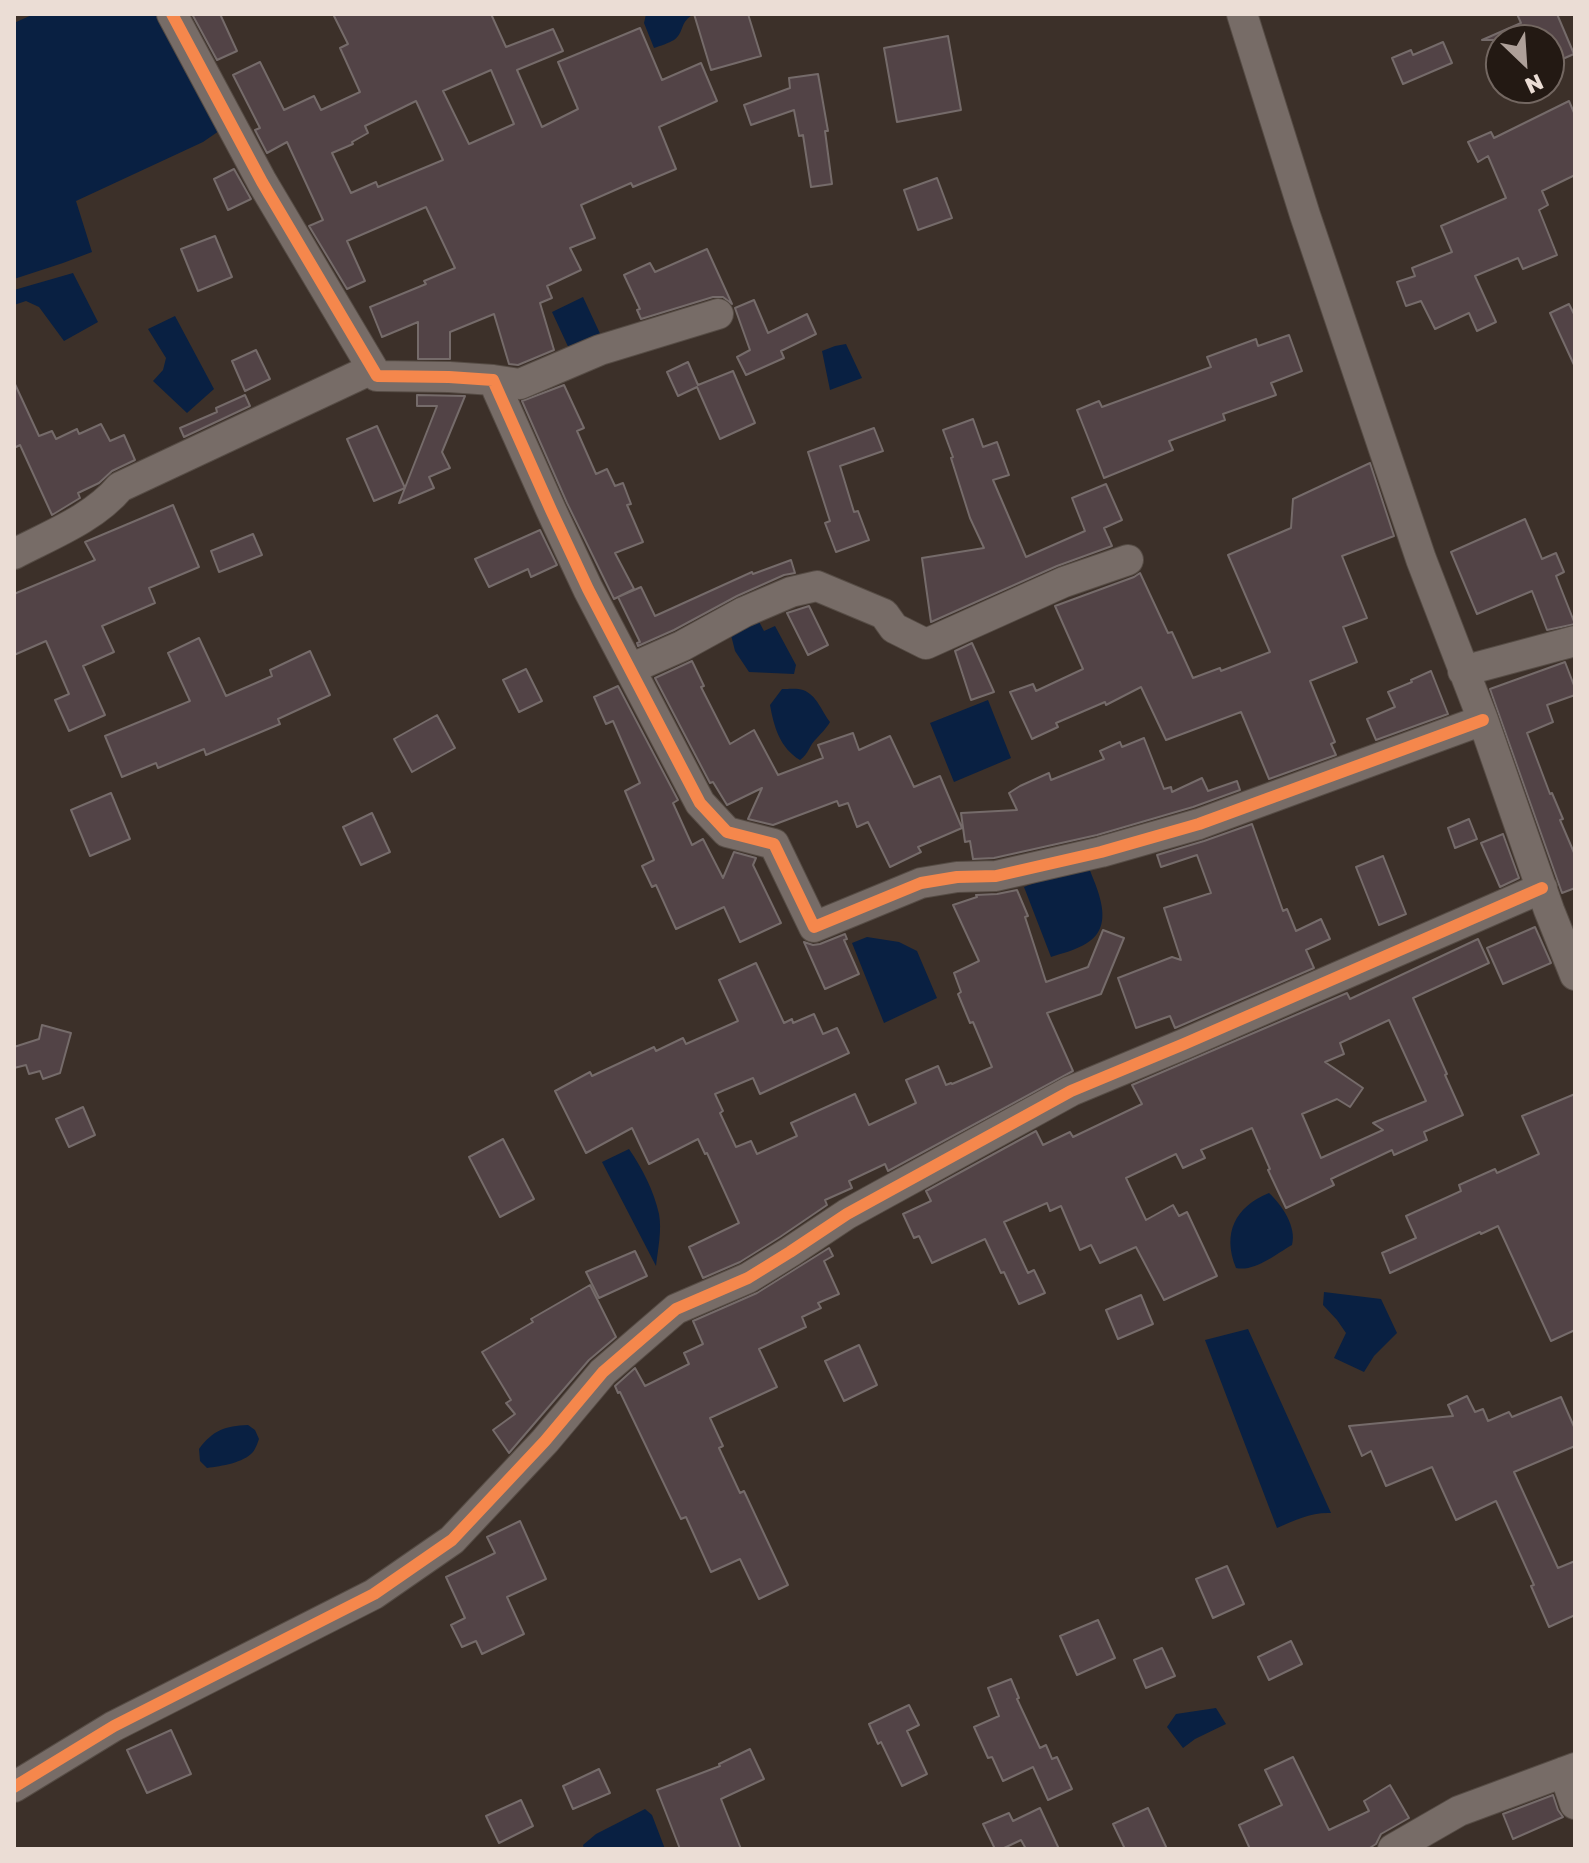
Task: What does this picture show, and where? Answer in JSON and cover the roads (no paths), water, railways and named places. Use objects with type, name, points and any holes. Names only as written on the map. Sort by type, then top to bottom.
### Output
[{"type":"street","points":[[172,14],[262,182],[377,376],[449,377],[520,384],[600,350],[718,314]]},
{"type":"street","points":[[1242,14],[1310,230],[1421,559],[1555,898],[1575,975]]},
{"type":"street","points":[[14,554],[80,520],[120,487],[372,369]]},
{"type":"street","points":[[493,380],[588,589],[700,803],[727,832],[774,844],[814,927],[921,883],[957,877],[996,876],[1101,852],[1199,824],[1483,720]]},
{"type":"street","points":[[630,669],[682,646],[744,612],[791,592],[817,586],[884,614],[894,628],[926,644],[1064,582],[1128,560]]},
{"type":"street","points":[[1463,671],[1575,641]]},
{"type":"street","points":[[14,1787],[114,1726],[374,1594],[452,1540],[545,1441],[603,1372],[676,1309],[748,1278],[847,1214],[1071,1091],[1555,898]]},
{"type":"street","points":[[1393,1849],[1459,1811],[1570,1770],[1575,1804]]},
{"type":"water","points":[[34,14],[157,14],[219,131],[203,142],[76,201],[92,252],[14,279],[14,23]]},
{"type":"water","points":[[646,14],[691,16],[674,40],[654,48],[644,23]]},
{"type":"water","points":[[73,273],[98,322],[64,341],[39,307],[26,301],[14,305],[14,290]]},
{"type":"water","points":[[583,297],[603,340],[571,353],[552,312]]},
{"type":"water","points":[[175,316],[214,389],[187,413],[153,381],[163,370],[166,358],[148,329]]},
{"type":"water","points":[[846,344],[862,378],[830,390],[822,351]]},
{"type":"water","points":[[756,616],[764,631],[775,626],[796,665],[794,674],[749,672],[735,651],[730,631]]},
{"type":"water","points":[[782,689],[808,692],[830,722],[800,760],[783,743],[774,721],[770,705]]},
{"type":"water","points":[[988,700],[1011,758],[954,782],[930,723]]},
{"type":"water","points":[[1087,863],[1102,905],[1101,926],[1087,943],[1051,957],[1024,887]]},
{"type":"water","points":[[867,937],[899,942],[917,951],[937,998],[884,1023],[852,943]]},
{"type":"water","points":[[629,1149],[647,1180],[659,1214],[656,1266],[602,1162]]},
{"type":"water","points":[[1269,1193],[1287,1217],[1292,1231],[1292,1245],[1258,1265],[1236,1268],[1230,1243],[1234,1223],[1248,1206]]},
{"type":"water","points":[[1324,1292],[1381,1299],[1397,1333],[1374,1356],[1364,1372],[1334,1358],[1346,1333],[1323,1305]]},
{"type":"water","points":[[1248,1329],[1331,1513],[1310,1515],[1277,1528],[1205,1340]]},
{"type":"water","points":[[248,1425],[255,1430],[259,1439],[249,1456],[207,1468],[200,1461],[199,1449],[209,1437],[226,1428]]},
{"type":"water","points":[[1216,1708],[1226,1724],[1183,1748],[1167,1727],[1176,1714]]},
{"type":"water","points":[[645,1809],[652,1815],[665,1849],[584,1849],[583,1845],[596,1834]]}]
